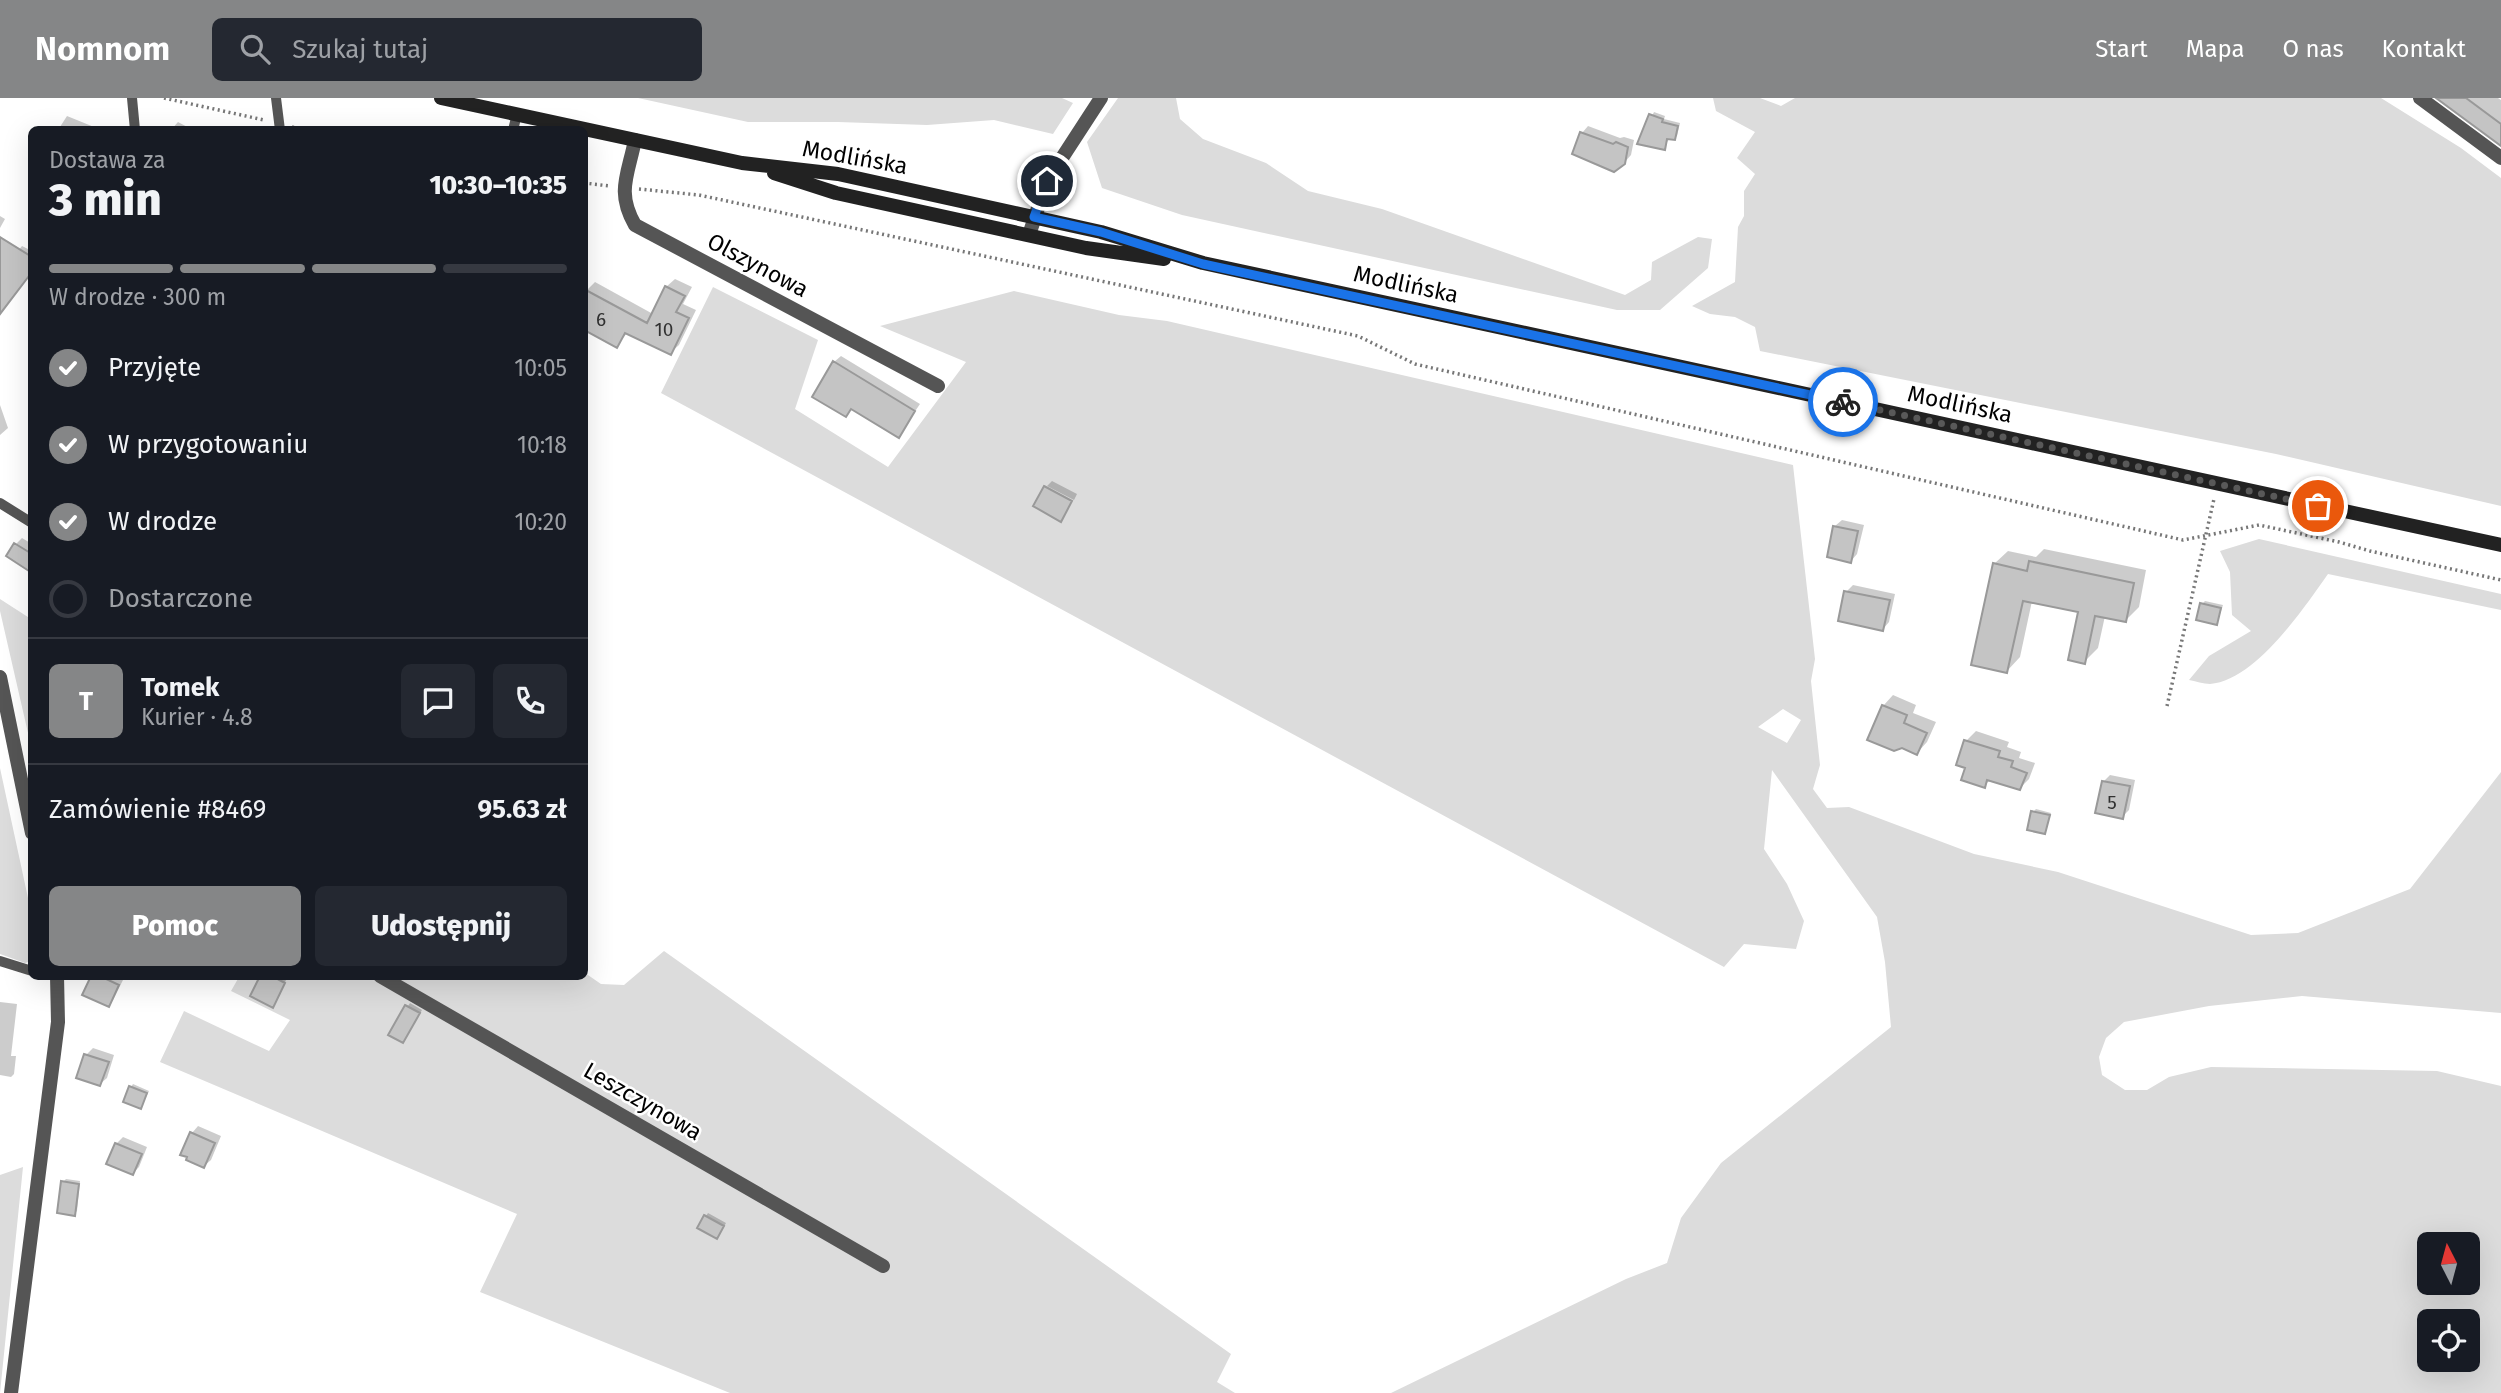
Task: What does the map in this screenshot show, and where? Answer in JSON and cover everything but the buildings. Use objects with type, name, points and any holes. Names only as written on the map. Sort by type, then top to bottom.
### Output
[{"type":"main road","name":"Modlińska","points":[[441,98],[571,126]]},
{"type":"main road","name":"Modlińska","points":[[588,130],[741,163],[835,193],[1097,250],[1203,264],[2501,545]]},
{"type":"main road","name":"Modlińska","points":[[741,163],[838,174],[1101,232],[1203,264]]},
{"type":"street","points":[[2420,98],[2501,158]]},
{"type":"street","points":[[1029,234],[1047,181],[1097,99]]},
{"type":"street","name":"Olszynowa","points":[[635,140],[623,194],[627,212],[635,226],[938,386]]},
{"type":"street","points":[[0,677],[25,772],[28,798]]},
{"type":"street","points":[[11,1393],[58,1022],[57,980]]},
{"type":"street","name":"Leszczynowa","points":[[387,980],[883,1266]]},
{"type":"lane","points":[[132,98],[135,126]]},
{"type":"lane","points":[[276,98],[279,126]]},
{"type":"lane","points":[[514,126],[517,114]]},
{"type":"lane","points":[[0,503],[28,520]]},
{"type":"lane","points":[[0,961],[28,970]]},
{"type":"path","points":[[164,98],[275,126]]},
{"type":"path","points":[[588,184],[699,195],[1345,333],[1358,336],[1415,364],[2183,540],[2259,525],[2501,580]]},
{"type":"path","points":[[2167,706],[2218,484]]},
{"type":"shaded area","points":[[638,98],[1062,98],[1073,103],[1053,134],[994,120],[927,125],[748,122]]},
{"type":"shaded area","points":[[1118,98],[1176,98],[1180,119],[1203,139],[1266,163],[1308,191],[1382,209],[1625,295],[1651,280],[1652,262],[1698,237],[1712,239],[1708,268],[1660,310],[1617,310],[1182,215],[1102,188],[1087,142]]},
{"type":"shaded area","points":[[1713,98],[1760,98],[1781,106],[1795,98],[2381,98],[2461,148],[2501,178],[2501,506],[2276,454],[1760,351],[1755,327],[1735,317],[1710,314],[1692,306],[1735,282],[1738,227],[1744,216],[1744,191],[1755,174],[1737,158],[1755,132],[1716,111]]},
{"type":"shaded area","points":[[713,287],[818,340],[795,409],[888,467],[966,362],[880,326],[1014,291],[1119,315],[1167,321],[1793,465],[1815,659],[1811,681],[1820,765],[1813,789],[1827,808],[1849,807],[1974,854],[2058,872],[2251,935],[2298,933],[2410,889],[2501,772],[2501,1013],[2302,996],[2209,1006],[2124,1022],[2106,1038],[2099,1057],[2102,1075],[2125,1090],[2147,1090],[2169,1077],[2211,1067],[2437,1071],[2501,1086],[2501,1393],[1391,1393],[1626,1279],[1667,1263],[1681,1218],[1721,1163],[1891,1027],[1885,962],[1877,917],[1772,770],[1764,849],[1787,884],[1804,921],[1796,949],[1744,944],[1724,967],[661,393]],"holes":[[[1783,709],[1801,720],[1787,743],[1758,727]]]},
{"type":"shaded area","points":[[2259,539],[2501,594],[2501,610],[2328,574],[2277,641],[2244,670],[2227,680],[2210,684],[2189,680],[2209,656],[2251,631],[2232,615],[2230,572],[2220,551]]},
{"type":"shaded area","points":[[0,599],[28,617],[28,733],[0,611]]},
{"type":"shaded area","points":[[0,768],[28,898],[28,962],[0,954]]},
{"type":"shaded area","points":[[664,951],[1231,1354],[1217,1382],[1235,1393],[730,1393],[480,1292],[517,1214],[160,1062],[184,1011],[269,1051],[290,1020],[231,991],[237,980],[588,980],[588,975],[601,984],[624,985]]},
{"type":"shaded area","points":[[23,1167],[0,1393],[0,1175]]},
{"type":"way so far","points":[[1843,402],[2318,506]]},
{"type":"route","points":[[1047,181],[1034,217],[1101,232],[1203,264],[1843,402]]}]
